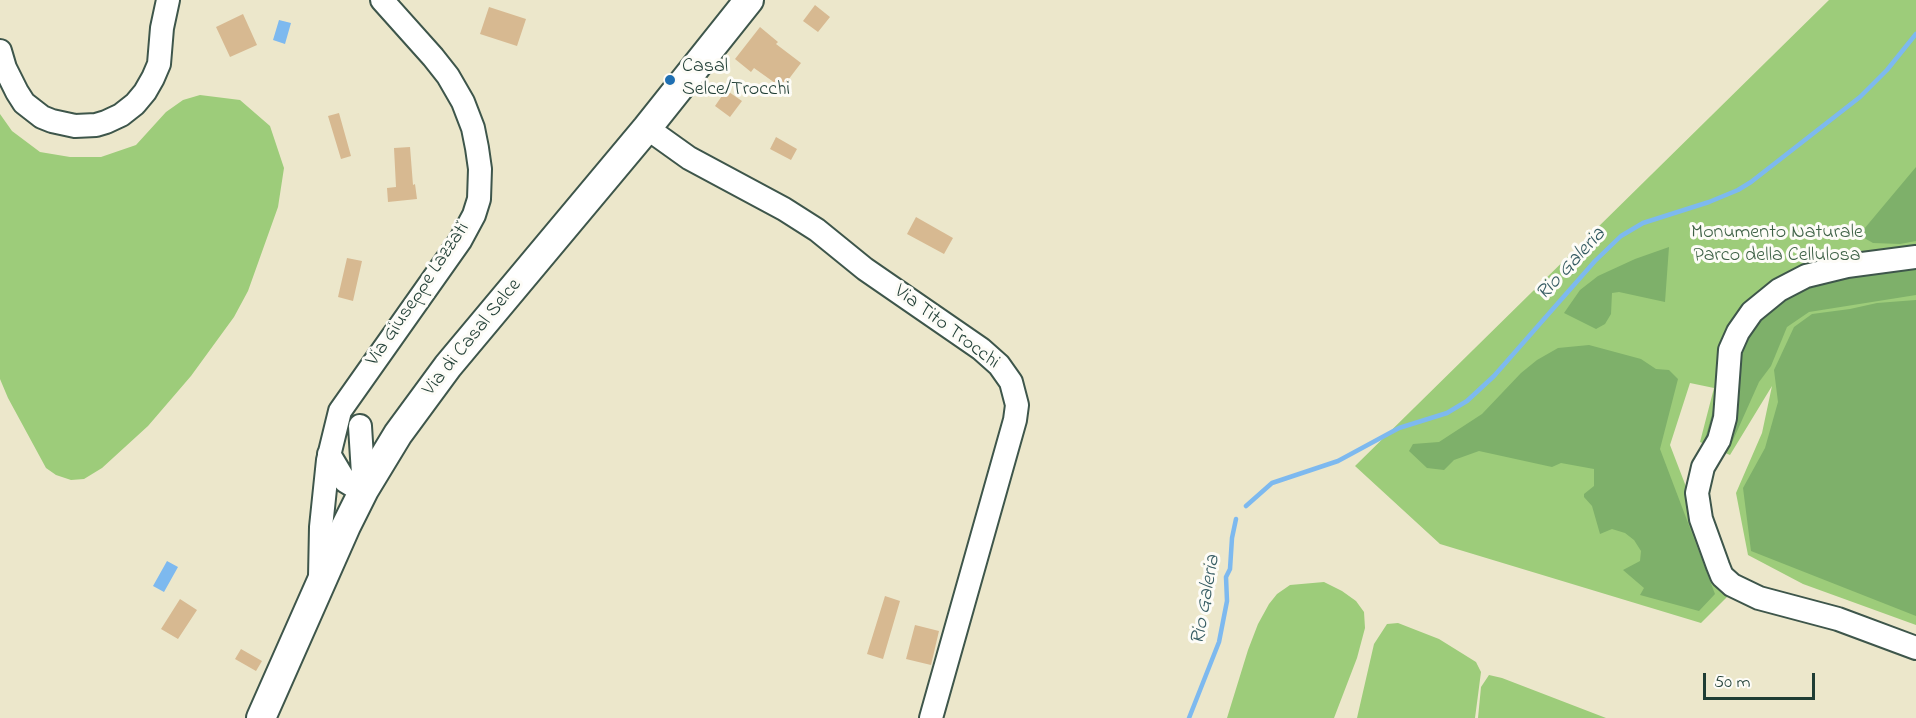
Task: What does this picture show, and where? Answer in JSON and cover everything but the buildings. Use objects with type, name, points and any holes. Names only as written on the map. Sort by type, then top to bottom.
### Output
[{"type":"main road","name":"Via di Casal Selce","points":[[261,718],[364,490],[398,434],[448,366],[749,0]]},
{"type":"street","points":[[0,51],[5,68],[24,103],[42,117],[75,126],[106,122],[121,115],[135,104],[153,78],[159,64],[162,28],[168,0]]},
{"type":"street","name":"Via Giuseppe Lazzati","points":[[320,585],[321,527],[328,454],[337,421],[346,400],[460,241],[474,215],[480,190],[480,169],[475,137],[463,102],[438,63],[382,0]]},
{"type":"street","name":"Via Tito Trocchi","points":[[646,128],[689,158],[808,224],[865,269],[981,349],[999,365],[1011,382],[1017,405],[1015,420],[931,718]]},
{"type":"street","points":[[1916,257],[1847,266],[1806,276],[1779,290],[1752,312],[1738,332],[1730,350],[1725,418],[1719,440],[1700,478],[1697,493],[1701,519],[1718,566],[1722,576],[1732,585],[1760,598],[1838,619],[1916,648]]},
{"type":"street","points":[[328,454],[349,485],[364,490],[360,426],[346,400]]},
{"type":"street","points":[[360,426],[375,434],[398,434]]},
{"type":"green space","name":"Monumento Naturale Parco della Cellulosa","points":[[1829,0],[1916,0],[1916,625],[1803,584],[1748,555],[1736,493],[1762,433],[1772,386],[1730,455],[1700,442],[1714,388],[1690,383],[1670,445],[1728,596],[1701,623],[1440,544],[1355,466]]},
{"type":"green space","points":[[200,95],[240,100],[270,126],[284,168],[278,207],[248,291],[234,317],[191,376],[148,426],[102,468],[84,479],[71,480],[56,475],[46,468],[0,379],[0,114],[12,131],[40,152],[70,157],[101,157],[136,145],[166,112],[183,100]]},
{"type":"green space","points":[[1916,167],[1916,241],[1900,244],[1873,243],[1859,235]]},
{"type":"green space","points":[[1669,247],[1665,302],[1619,292],[1612,293],[1611,314],[1605,324],[1596,329],[1564,313],[1580,290],[1598,276]]},
{"type":"green space","points":[[1916,263],[1916,295],[1809,312],[1787,327],[1771,366],[1759,382],[1730,447],[1705,439],[1720,385],[1739,336],[1792,286]]},
{"type":"green space","points":[[1916,300],[1916,616],[1751,551],[1743,488],[1765,448],[1778,402],[1774,370],[1794,327],[1812,314],[1877,303]]},
{"type":"green space","points":[[1589,345],[1641,359],[1656,369],[1669,370],[1678,379],[1660,449],[1715,594],[1699,611],[1640,595],[1644,588],[1623,570],[1640,561],[1641,551],[1634,540],[1625,533],[1612,529],[1600,534],[1592,506],[1584,497],[1584,494],[1594,486],[1594,469],[1561,463],[1552,467],[1479,451],[1454,460],[1444,470],[1427,468],[1409,451],[1413,444],[1439,442],[1482,414],[1521,373],[1537,360],[1558,348]]},
{"type":"green space","points":[[1324,582],[1356,601],[1364,612],[1365,628],[1357,658],[1334,718],[1227,718],[1248,650],[1269,604],[1277,594],[1290,585]]},
{"type":"green space","points":[[1398,623],[1439,639],[1476,662],[1481,672],[1475,718],[1357,718],[1374,644],[1387,624]]},
{"type":"green space","points":[[1489,675],[1606,718],[1478,718],[1481,687]]},
{"type":"water","points":[[279,20],[291,23],[285,44],[273,40]]},
{"type":"water","points":[[167,561],[178,567],[164,592],[153,586]]},
{"type":"waterway","name":"Rio Galeria","points":[[1246,506],[1272,483],[1338,461],[1399,428],[1447,413],[1467,401],[1494,376],[1595,261],[1621,236],[1643,223],[1709,202],[1751,182],[1860,97],[1887,70],[1916,34]]},
{"type":"waterway","name":"Rio Galeria","points":[[1189,718],[1219,642],[1227,601],[1226,577],[1230,569],[1236,519]]},
{"type":"place","name":"Casal Selce/Trocchi","points":[[670,80]]}]
